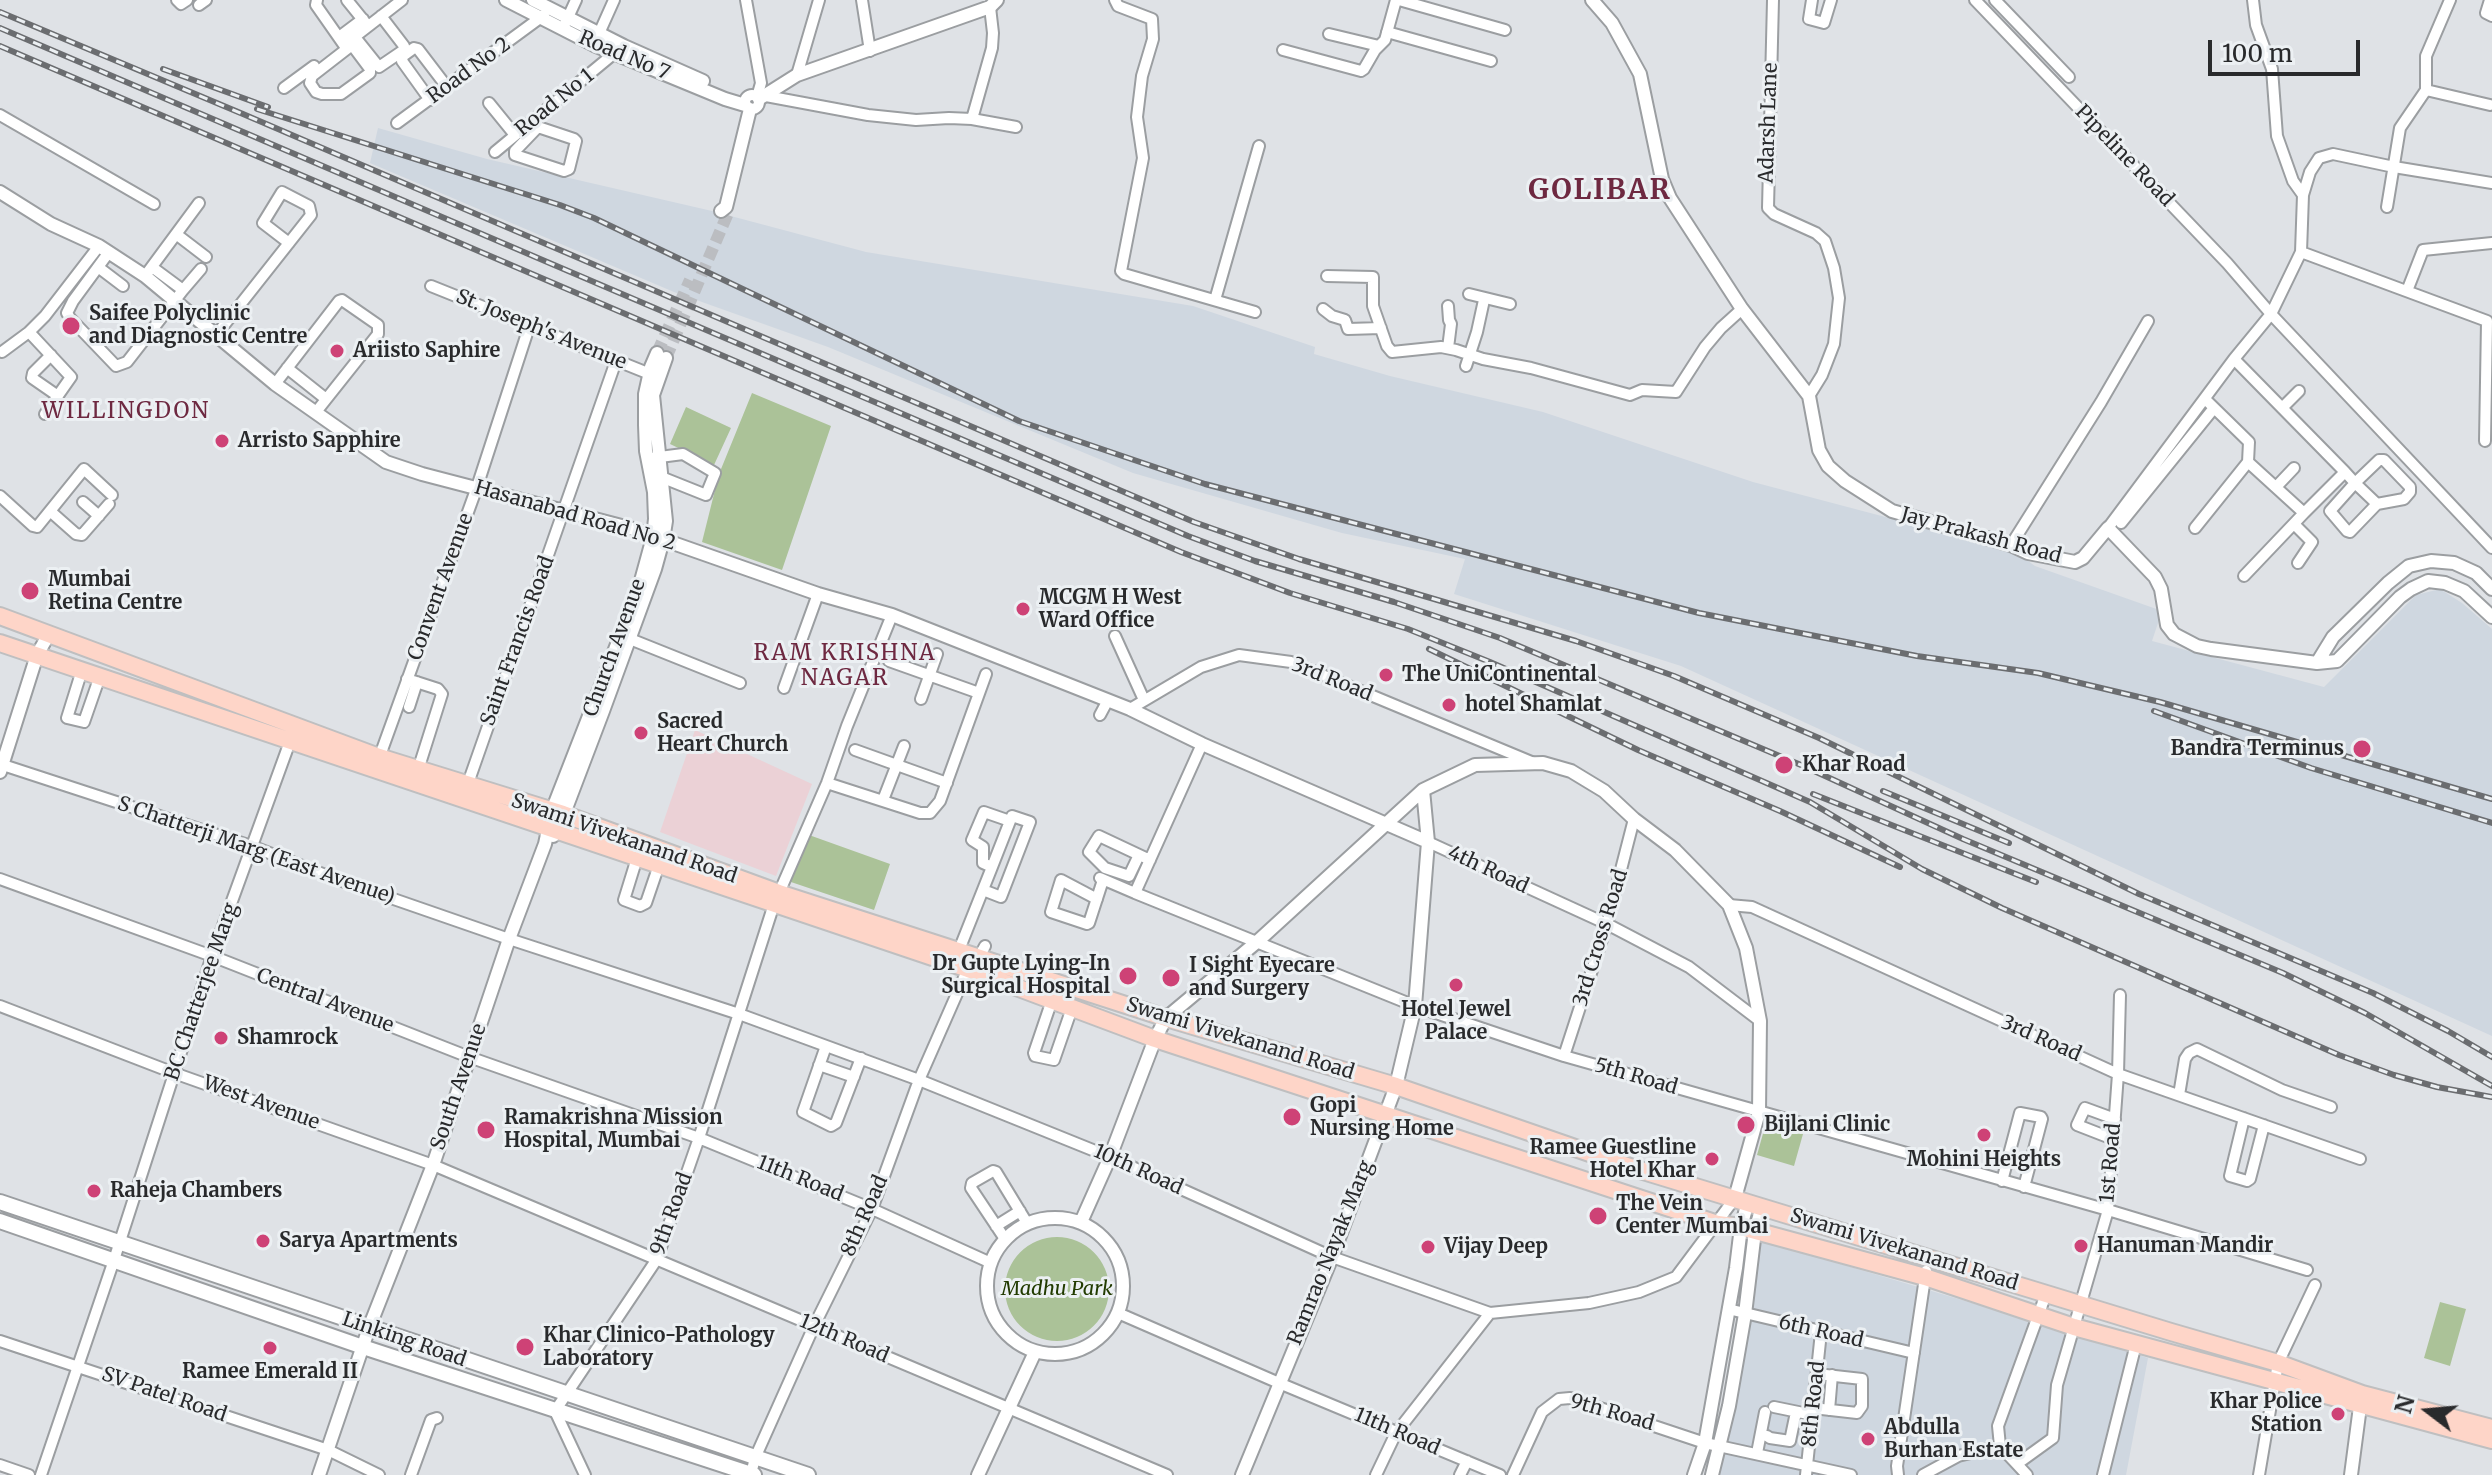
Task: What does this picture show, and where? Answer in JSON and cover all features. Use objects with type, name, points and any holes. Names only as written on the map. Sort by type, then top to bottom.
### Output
[{"type":"main road","name":"Swami Vivekanand Road","points":[[0,616],[293,733],[377,763],[465,792],[558,812],[661,858],[776,898],[973,956],[1052,1000],[1155,1039],[1718,1224],[1748,1229],[1925,1277],[2074,1327],[2274,1381],[2492,1428]]},
{"type":"main road","name":"Swami Vivekanand Road","points":[[0,643],[37,655],[98,682],[293,733]]},
{"type":"main road","name":"Swami Vivekanand Road","points":[[377,763],[418,770],[549,835],[637,858],[661,858]]},
{"type":"main road","name":"Swami Vivekanand Road","points":[[1010,976],[1396,1086],[1630,1167],[2278,1363],[2361,1400],[2492,1440]]},
{"type":"main road","name":"Linking Road","points":[[0,1202],[808,1475]]},
{"type":"main road","name":"Linking Road","points":[[0,1221],[363,1347],[752,1474]]},
{"type":"street","points":[[177,0],[181,4],[187,0]]},
{"type":"street","points":[[313,71],[310,83],[316,92],[322,94],[345,92],[369,75],[370,69],[316,5],[317,0]]},
{"type":"street","points":[[347,0],[366,23]]},
{"type":"street","points":[[284,88],[313,71],[366,23],[402,0]]},
{"type":"street","name":"Road No 7","points":[[506,0],[619,50],[754,101]]},
{"type":"street","points":[[533,0],[551,9],[565,24],[576,0]]},
{"type":"street","points":[[596,39],[614,0]]},
{"type":"street","points":[[725,210],[761,83],[746,0]]},
{"type":"street","points":[[797,75],[819,0]]},
{"type":"street","points":[[862,0],[870,51]]},
{"type":"street","points":[[1115,0],[1118,6],[1152,19],[1153,39],[1142,76],[1137,117],[1143,158],[1121,271],[1255,312]]},
{"type":"street","points":[[1283,50],[1361,71],[1385,40],[1398,0],[1505,30]]},
{"type":"street","name":"Jay Prakash Road","points":[[1592,0],[1612,23],[1640,74],[1662,179],[1670,198],[1742,309],[1809,396],[1819,450],[1828,466],[1845,481],[1892,511],[2011,545],[2028,553],[2075,562],[2083,558],[2114,525],[2234,359],[2271,314],[2301,252]]},
{"type":"street","name":"Adarsh Lane","points":[[1773,0],[1766,200],[1774,214],[1816,233],[1825,241],[1839,298],[1834,344],[1822,375],[1809,396]]},
{"type":"street","points":[[1812,0],[1809,19],[1822,23],[1826,21],[1831,0]]},
{"type":"street","name":"Pipeline Road","points":[[1975,0],[2227,263],[2271,314],[2492,548]]},
{"type":"street","points":[[1995,0],[2069,77]]},
{"type":"street","points":[[2253,0],[2256,25],[2272,69],[2277,136],[2288,172],[2303,195]]},
{"type":"street","points":[[2387,207],[2400,128],[2426,90],[2426,56],[2450,0]]},
{"type":"street","points":[[2486,1],[2486,13],[2492,16]]},
{"type":"street","points":[[754,101],[797,75],[993,4],[992,48],[972,119]]},
{"type":"street","name":"Road No 2","points":[[397,123],[444,83],[551,9]]},
{"type":"street","points":[[348,41],[379,67],[393,59],[404,50],[404,46],[381,16]]},
{"type":"street","points":[[1387,32],[1491,61]]},
{"type":"street","points":[[1329,34],[1379,46]]},
{"type":"street","points":[[384,47],[393,59]]},
{"type":"street","points":[[427,96],[402,61],[403,56],[414,48],[418,49],[444,83]]},
{"type":"street","name":"Road No 1","points":[[517,149],[499,148],[533,126],[619,50]]},
{"type":"street","points":[[2426,90],[2490,105]]},
{"type":"street","points":[[754,101],[916,120],[972,119],[1016,127]]},
{"type":"street","points":[[489,103],[515,135]]},
{"type":"street","points":[[0,115],[154,204]]},
{"type":"street","points":[[533,126],[576,141],[569,169],[564,171],[517,157],[517,149],[533,126]]},
{"type":"street","points":[[1215,300],[1259,146]]},
{"type":"street","points":[[2485,441],[2487,321],[2301,252],[2303,195],[2310,172],[2319,158],[2333,154],[2492,183]]},
{"type":"street","name":"Hasanabad Road No 2","points":[[0,192],[51,224],[155,269],[217,334],[275,384],[386,462],[658,538],[818,594],[892,615],[1130,709],[1202,744]]},
{"type":"street","points":[[217,334],[289,243],[312,212],[309,206],[282,192],[263,223],[289,243]]},
{"type":"street","points":[[155,269],[199,203]]},
{"type":"street","points":[[178,236],[206,257]]},
{"type":"street","points":[[2407,291],[2423,250],[2492,243]]},
{"type":"street","points":[[104,249],[98,267],[67,313],[116,366],[127,362],[201,269]]},
{"type":"street","points":[[2,352],[45,316],[104,249]]},
{"type":"street","points":[[98,267],[123,286]]},
{"type":"street","points":[[1327,276],[1371,276],[1373,306],[1392,352],[1448,348],[1630,395],[1642,390],[1676,392],[1705,347],[1742,309]]},
{"type":"street","name":"St. Joseph's Avenue","points":[[431,286],[650,374]]},
{"type":"street","points":[[1469,294],[1510,304]]},
{"type":"street","points":[[275,384],[341,300],[378,325],[378,334],[316,412]]},
{"type":"street","points":[[1466,366],[1484,300]]},
{"type":"street","points":[[1448,306],[1451,324],[1448,348]]},
{"type":"street","points":[[1323,309],[1345,320],[1348,329],[1381,328]]},
{"type":"street","points":[[2011,545],[2148,321]]},
{"type":"street","name":"Convent Avenue","points":[[377,763],[412,680],[530,324]]},
{"type":"street","points":[[29,332],[71,377],[45,414]]},
{"type":"street","points":[[51,355],[33,373],[32,378],[58,396]]},
{"type":"street","name":"Church Avenue","points":[[549,835],[658,538],[653,395],[661,355],[650,374],[645,394],[653,458]]},
{"type":"street","points":[[2234,359],[2377,504]]},
{"type":"street","name":"Saint Francis Road","points":[[465,792],[616,361]]},
{"type":"street","points":[[287,368],[326,399]]},
{"type":"street","points":[[2282,408],[2299,391]]},
{"type":"street","points":[[2195,528],[2248,462],[2249,442],[2205,399]]},
{"type":"street","points":[[2214,408],[2114,525],[2155,577],[2161,589],[2167,625],[2183,640],[2211,649],[2317,663],[2337,661],[2400,597],[2428,581],[2445,583],[2464,591],[2492,617]]},
{"type":"street","points":[[558,812],[630,639],[658,538],[666,521],[661,477],[653,458],[683,454],[715,473],[706,495],[661,477]]},
{"type":"street","points":[[2382,460],[2410,487],[2410,492],[2404,499],[2377,504],[2350,532],[2330,511],[2355,483],[2382,460]]},
{"type":"street","points":[[2248,462],[2304,513]]},
{"type":"street","points":[[2276,487],[2294,468]]},
{"type":"street","points":[[0,496],[35,527],[40,525],[50,511],[84,469],[110,499],[99,516],[80,535],[50,511]]},
{"type":"street","points":[[2244,576],[2345,472]]},
{"type":"street","points":[[83,502],[99,516]]},
{"type":"street","points":[[2294,524],[2312,542],[2298,563]]},
{"type":"street","points":[[2317,663],[2333,637],[2409,566],[2431,561],[2454,563],[2476,573],[2492,589]]},
{"type":"street","points":[[784,688],[818,594]]},
{"type":"street","name":"9th Road","points":[[555,1411],[657,1259],[776,898],[827,783],[892,615]]},
{"type":"street","points":[[1,769],[37,655],[49,634]]},
{"type":"street","points":[[1115,636],[1144,700]]},
{"type":"street","points":[[630,639],[740,683]]},
{"type":"street","points":[[921,699],[937,654]]},
{"type":"street","name":"3rd Road","points":[[1130,709],[1201,667],[1239,655],[1291,662],[1535,763]]},
{"type":"street","points":[[889,661],[979,693]]},
{"type":"street","points":[[827,783],[920,813],[930,813],[940,801],[986,674]]},
{"type":"street","points":[[80,676],[67,718],[84,722],[98,682]]},
{"type":"street","points":[[409,707],[412,680],[438,689],[442,694],[418,770]]},
{"type":"street","points":[[1100,715],[1108,700]]},
{"type":"street","name":"BC Chatterjee Marg","points":[[41,1475],[212,956],[293,733]]},
{"type":"street","points":[[1144,858],[1098,836],[1089,854],[1105,868],[1130,875],[1144,858],[1202,744]]},
{"type":"street","name":"4th Road","points":[[1202,744],[1607,924],[1689,967],[1760,1021]]},
{"type":"street","points":[[883,800],[904,746]]},
{"type":"street","points":[[855,750],[947,783]]},
{"type":"street","points":[[1081,1222],[1166,1018],[1258,941],[1423,790],[1475,765],[1543,763],[1571,771],[1604,791],[1675,850],[1729,905],[1746,948],[1760,1021],[1759,1112],[1748,1202],[1745,1314],[1712,1475]]},
{"type":"street","name":"S Chatterji Marg (East Avenue)","points":[[1,769],[254,847],[509,939]]},
{"type":"street","name":"Ramrao Nayak Marg","points":[[1242,1475],[1332,1257],[1396,1086],[1415,1006],[1428,842],[1423,790]]},
{"type":"street","points":[[983,890],[1001,897],[1031,823],[1014,815],[1010,821],[986,812],[983,814],[973,842],[983,847],[982,862],[992,867]]},
{"type":"street","name":"3rd Cross Road","points":[[1564,1056],[1607,924],[1634,819]]},
{"type":"street","name":"8th Road","points":[[752,1474],[755,1458],[814,1326],[872,1209],[919,1080],[973,956],[983,890],[1010,821]]},
{"type":"street","name":"South Avenue","points":[[319,1475],[369,1328],[433,1165],[509,939],[549,835]]},
{"type":"street","points":[[998,852],[1017,860]]},
{"type":"street","points":[[637,858],[624,900],[640,906],[646,903],[661,858]]},
{"type":"street","points":[[1135,893],[1144,858]]},
{"type":"street","points":[[1097,899],[1061,880],[1051,912],[1087,924],[1097,899],[1104,880],[1112,870]]},
{"type":"street","name":"Central Avenue","points":[[0,879],[212,956],[469,1057]]},
{"type":"street","name":"5th Road","points":[[1104,880],[1415,1006],[1564,1056],[2108,1210],[2307,1270]]},
{"type":"street","name":"3rd Road","points":[[1729,905],[1752,907],[2118,1074],[2360,1159]]},
{"type":"street","name":"10th Road","points":[[509,939],[739,1014],[919,1080],[1110,1157],[1332,1257],[1490,1313],[1589,1303],[1639,1292],[1676,1277],[1718,1224],[1748,1202]]},
{"type":"street","name":"1st Road","points":[[2017,1464],[2053,1438],[2057,1385],[2108,1210],[2110,1137],[2115,1119],[2118,1074],[2120,995]]},
{"type":"street","points":[[1052,1000],[1035,1056],[1054,1060],[1072,1008]]},
{"type":"street","name":"West Avenue","points":[[0,1006],[174,1073],[433,1165]]},
{"type":"street","points":[[826,1046],[803,1112],[831,1126],[836,1123],[861,1058]]},
{"type":"street","points":[[2179,1095],[2185,1059],[2197,1049],[2282,1090],[2331,1107]]},
{"type":"street","name":"11th Road","points":[[469,1057],[699,1138],[872,1209],[991,1263]]},
{"type":"street","points":[[819,1065],[854,1077]]},
{"type":"street","points":[[2110,1137],[2078,1126],[2084,1108],[2115,1119]]},
{"type":"street","points":[[2002,1181],[2020,1113],[2041,1117],[2024,1187]]},
{"type":"street","points":[[2244,1118],[2230,1176],[2247,1181],[2250,1179],[2264,1125]]},
{"type":"street","name":"12th Road","points":[[433,1165],[1167,1475]]},
{"type":"street","points":[[1005,1239],[971,1188],[972,1183],[996,1172],[1024,1217]]},
{"type":"street","points":[[996,1226],[1024,1217],[1054,1217],[1081,1222],[1110,1244],[1123,1277],[1118,1313],[1098,1339],[1068,1353],[1035,1352],[1011,1339],[994,1317],[987,1291],[991,1263],[1005,1239],[1024,1217]]},
{"type":"street","points":[[1694,1475],[1705,1443],[1736,1268],[1748,1229]]},
{"type":"street","points":[[1898,1475],[1929,1258]]},
{"type":"street","points":[[2259,1475],[2278,1363],[2315,1285]]},
{"type":"street","points":[[2027,1475],[2000,1446],[1998,1426],[2046,1294]]},
{"type":"street","name":"6th Road","points":[[1728,1309],[1914,1353]]},
{"type":"street","name":"11th Road","points":[[1118,1313],[1482,1471]]},
{"type":"street","points":[[1376,1475],[1396,1433],[1490,1313]]},
{"type":"street","name":"8th Road","points":[[1807,1470],[1821,1332]]},
{"type":"street","name":"SV Patel Road","points":[[0,1341],[328,1450],[379,1475]]},
{"type":"street","points":[[2103,1475],[2136,1344]]},
{"type":"street","points":[[978,1475],[1035,1352]]},
{"type":"street","points":[[1765,1455],[1770,1410],[1813,1416],[1829,1410],[1859,1413],[1862,1379],[1817,1374]]},
{"type":"street","points":[[1829,1410],[1832,1375]]},
{"type":"street","name":"9th Road","points":[[1513,1475],[1542,1412],[1559,1399],[1581,1400],[1705,1443]]},
{"type":"street","points":[[2351,1475],[2361,1400]]},
{"type":"street","points":[[555,1411],[585,1475]]},
{"type":"street","points":[[1767,1434],[1789,1442],[1793,1415]]},
{"type":"street","points":[[411,1475],[431,1420],[437,1418]]},
{"type":"street","points":[[1765,1455],[1767,1434]]},
{"type":"street","points":[[1792,1434],[1810,1439]]},
{"type":"street","points":[[1705,1443],[1765,1455],[1807,1470],[1851,1475]]},
{"type":"street","points":[[1923,1475],[1958,1456],[2000,1446]]},
{"type":"street","points":[[0,1465],[29,1475]]},
{"type":"street","points":[[1460,1475],[1482,1471]]},
{"type":"shaded area","points":[[378,128],[487,159],[712,211],[866,252],[1193,306],[1315,347],[1314,354],[1390,376],[1543,412],[1753,482],[2014,551],[2035,566],[2162,611],[2152,641],[2324,687],[2416,595],[2440,589],[2492,629],[2492,1036],[1681,666],[1454,594],[1465,559],[1342,533],[1133,473],[828,347],[674,292],[370,163]]},
{"type":"shaded area","points":[[695,730],[812,784],[776,876],[660,832]]},
{"type":"shaded area","points":[[1760,1240],[2148,1358],[2126,1475],[1714,1475]]},
{"type":"green space","points":[[752,393],[831,426],[782,570],[702,542],[719,474]]},
{"type":"green space","points":[[686,407],[731,428],[714,465],[670,444]]},
{"type":"green space","points":[[809,835],[890,864],[874,910],[788,881]]},
{"type":"green space","points":[[1766,1123],[1803,1134],[1794,1166],[1757,1155]]},
{"type":"green space","name":"Madhu Park","points":[[1057,1237],[1077,1241],[1100,1260],[1109,1289],[1105,1309],[1086,1332],[1057,1341],[1037,1337],[1014,1318],[1005,1289],[1009,1269],[1028,1246]]},
{"type":"green space","points":[[2440,1302],[2466,1309],[2450,1366],[2424,1358]]},
{"type":"tunnel","points":[[666,358],[728,213]]},
{"type":"tunnel","points":[[657,353],[690,280]]},
{"type":"railway","points":[[0,12],[1194,522],[1299,559],[1576,641],[1674,676],[1819,738],[2139,894],[2373,993],[2492,1057]]},
{"type":"railway","points":[[0,28],[1188,536],[1255,561],[1394,602],[1500,638],[1801,765],[1963,839],[2283,973],[2365,1013],[2492,1086]]},
{"type":"railway","points":[[0,46],[1181,552],[1290,593],[1408,629],[1490,662],[1810,802],[1922,869],[2002,908],[2339,1055],[2437,1087],[2492,1097]]},
{"type":"railway","points":[[163,69],[268,107]]},
{"type":"railway","points":[[257,109],[594,218],[1019,421],[1205,484],[1699,613],[1917,656],[2038,673],[2160,702],[2492,799]]},
{"type":"railway","points":[[1429,649],[1638,750],[1900,867]]},
{"type":"railway","points":[[2154,711],[2311,768],[2492,823]]},
{"type":"railway","points":[[1883,791],[2009,843]]},
{"type":"railway","points":[[1813,794],[2036,882]]},
{"type":"place","name":"Saifee Polyclinic and Diagnostic Centre","points":[[71,326]]},
{"type":"place","name":"Ariisto Saphire","points":[[337,351]]},
{"type":"place","name":"Arristo Sapphire","points":[[222,441]]},
{"type":"place","name":"Mumbai Retina Centre","points":[[30,591]]},
{"type":"place","name":"MCGM H West Ward Office","points":[[1023,609]]},
{"type":"place","name":"The UniContinental","points":[[1386,675]]},
{"type":"place","name":"hotel Shamlat","points":[[1449,705]]},
{"type":"place","name":"Sacred Heart Church","points":[[641,733]]},
{"type":"place","name":"Bandra Terminus","points":[[2362,749]]},
{"type":"place","name":"Khar Road","points":[[1784,765]]},
{"type":"place","name":"Dr Gupte Lying-In Surgical Hospital","points":[[1128,976]]},
{"type":"place","name":"I Sight Eyecare and Surgery","points":[[1171,978]]},
{"type":"place","name":"Hotel Jewel Palace","points":[[1456,985]]},
{"type":"place","name":"Shamrock","points":[[221,1038]]},
{"type":"place","name":"Gopi Nursing Home","points":[[1292,1117]]},
{"type":"place","name":"Bijlani Clinic","points":[[1746,1125]]},
{"type":"place","name":"Ramakrishna Mission Hospital, Mumbai","points":[[486,1130]]},
{"type":"place","name":"Mohini Heights","points":[[1984,1135]]},
{"type":"place","name":"Ramee Guestline Hotel Khar","points":[[1712,1159]]},
{"type":"place","name":"Raheja Chambers","points":[[94,1191]]},
{"type":"place","name":"The Vein Center Mumbai","points":[[1598,1216]]},
{"type":"place","name":"Sarya Apartments","points":[[263,1241]]},
{"type":"place","name":"Hanuman Mandir","points":[[2081,1246]]},
{"type":"place","name":"Vijay Deep","points":[[1428,1247]]},
{"type":"place","name":"Khar Clinico-Pathology Laboratory","points":[[525,1347]]},
{"type":"place","name":"Ramee Emerald II","points":[[270,1348]]},
{"type":"place","name":"Khar Police Station","points":[[2338,1414]]},
{"type":"place","name":"Abdulla Burhan Estate","points":[[1868,1439]]},
{"type":"district","name":"GOLIBAR","points":[[1600,191]]},
{"type":"district","name":"WILLINGDON","points":[[126,412]]},
{"type":"district","name":"RAM KRISHNA NAGAR","points":[[845,666]]}]
